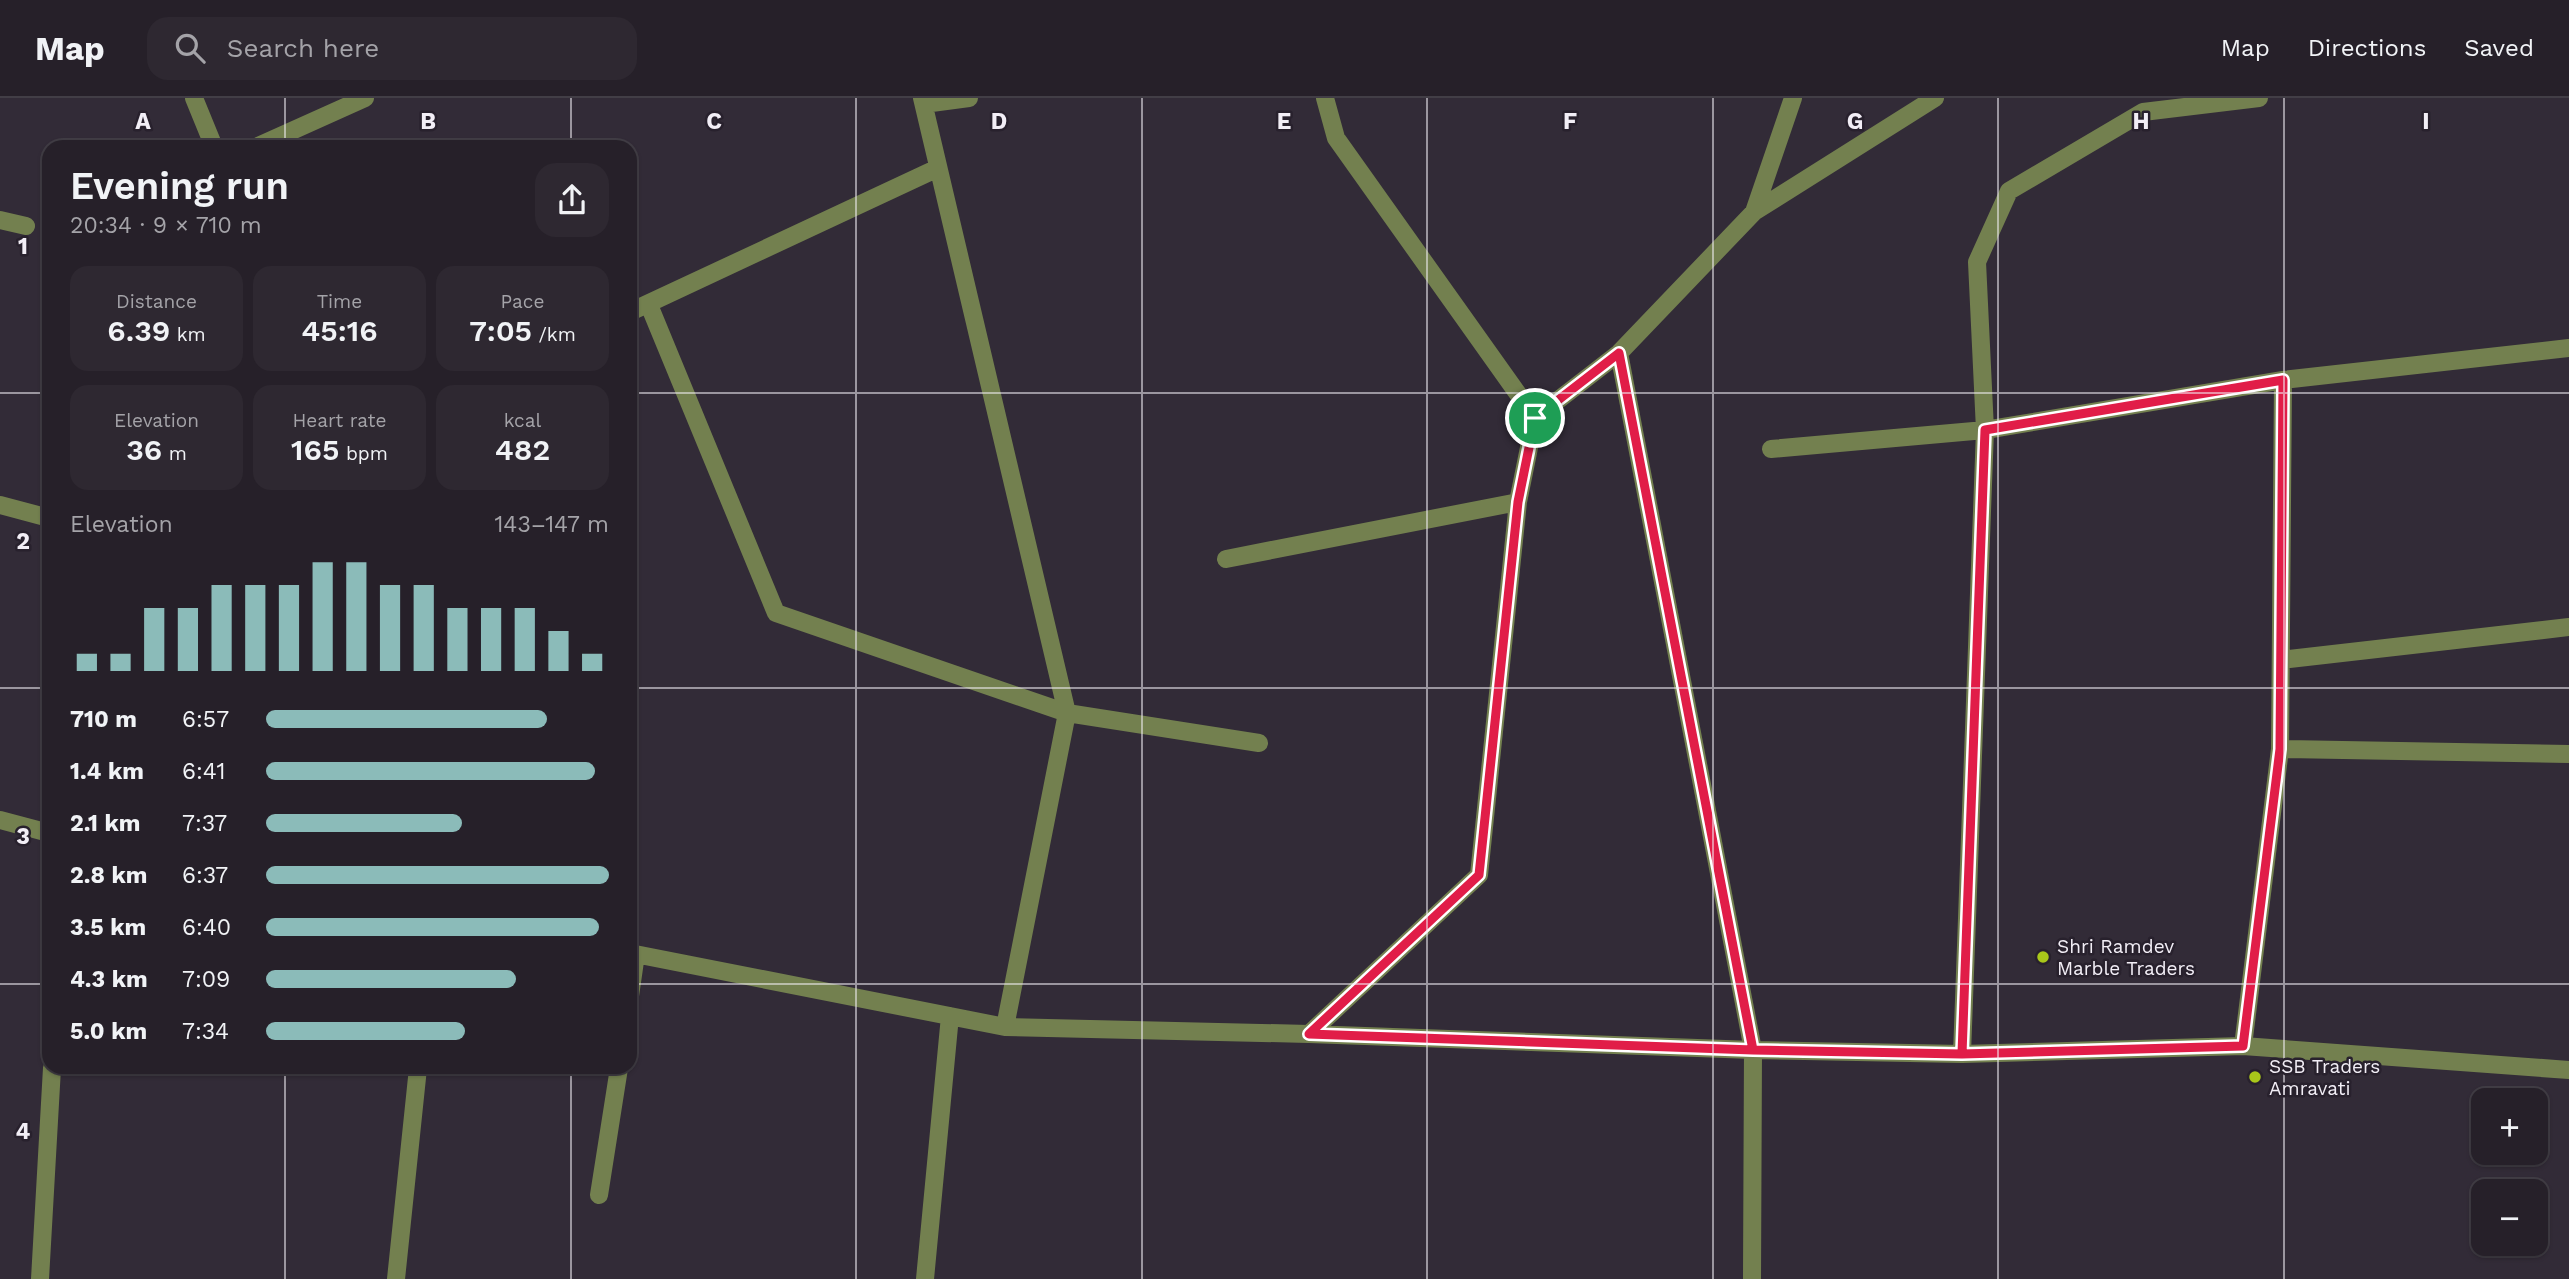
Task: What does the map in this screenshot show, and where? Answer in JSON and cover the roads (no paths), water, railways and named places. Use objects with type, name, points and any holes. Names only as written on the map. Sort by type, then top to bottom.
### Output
[{"type":"street","points":[[194,98],[211,140]]},
{"type":"street","points":[[272,140],[365,98]]},
{"type":"street","points":[[969,98],[923,101],[1067,713],[1005,1027]]},
{"type":"street","points":[[1325,98],[1336,138],[1535,418]]},
{"type":"street","points":[[1754,212],[1794,98]]},
{"type":"street","points":[[1309,1034],[1479,875],[1518,502],[1535,418],[1619,353],[1754,212],[1935,98]]},
{"type":"street","points":[[1962,1054],[1985,430],[1977,262],[2010,191],[2143,112],[2259,98]]},
{"type":"street","points":[[637,309],[938,168]]},
{"type":"street","points":[[0,220],[26,226]]},
{"type":"street","points":[[649,305],[776,613],[1067,713],[1259,743]]},
{"type":"street","points":[[1771,449],[1985,430],[2283,380],[2569,348]]},
{"type":"street","points":[[1619,353],[1753,1050],[1752,1279]]},
{"type":"street","points":[[2243,1046],[2280,749],[2283,380]]},
{"type":"street","points":[[1226,559],[1518,502]]},
{"type":"street","points":[[0,505],[42,515]]},
{"type":"street","points":[[2281,660],[2569,627]]},
{"type":"street","points":[[2280,749],[2569,754]]},
{"type":"street","points":[[0,820],[42,830]]},
{"type":"street","points":[[637,954],[1005,1027],[1962,1054],[2243,1046],[2569,1070]]},
{"type":"street","points":[[925,1279],[950,1016]]},
{"type":"street","points":[[40,1279],[52,1074]]},
{"type":"street","points":[[396,1279],[417,1074]]},
{"type":"street","points":[[599,1195],[618,1074]]},
{"type":"place","name":"Shri Ramdev Marble Traders","points":[[2043,957]]},
{"type":"place","name":"SSB Traders Amravati","points":[[2255,1077]]}]
